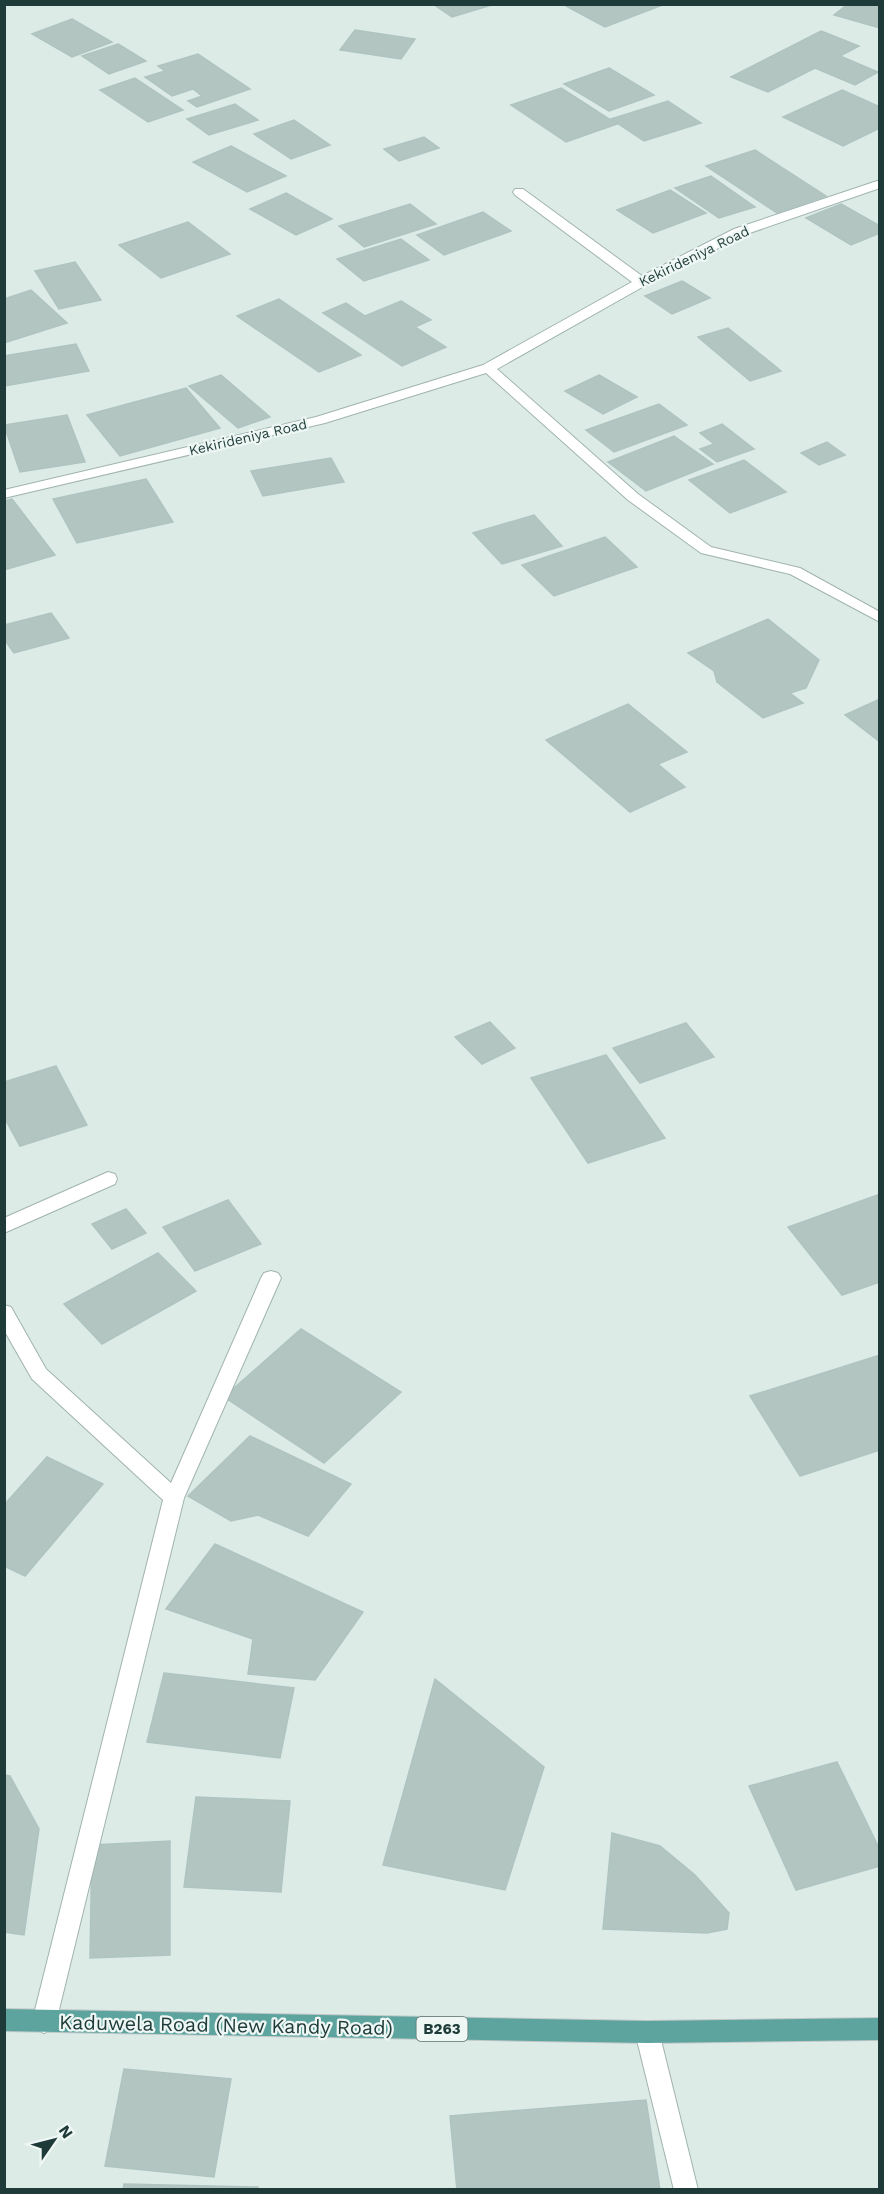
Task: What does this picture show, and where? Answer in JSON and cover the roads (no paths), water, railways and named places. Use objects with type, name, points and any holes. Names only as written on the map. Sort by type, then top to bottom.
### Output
[{"type":"main road","name":"Kaduwela Road (New Kandy Road)","points":[[4,2020],[647,2032],[879,2029]]},
{"type":"street","name":"Kekirideniya Road","points":[[5,493],[320,420],[488,368],[641,282],[739,231],[878,186]]},
{"type":"street","points":[[519,192],[641,282]]},
{"type":"street","points":[[488,368],[633,496],[706,550],[795,570],[879,618]]},
{"type":"street","points":[[4,1226],[108,1179]]},
{"type":"street","points":[[44,2022],[174,1497],[271,1278]]},
{"type":"street","points":[[4,1312],[39,1374],[174,1497]]},
{"type":"street","points":[[647,2032],[686,2190]]}]
